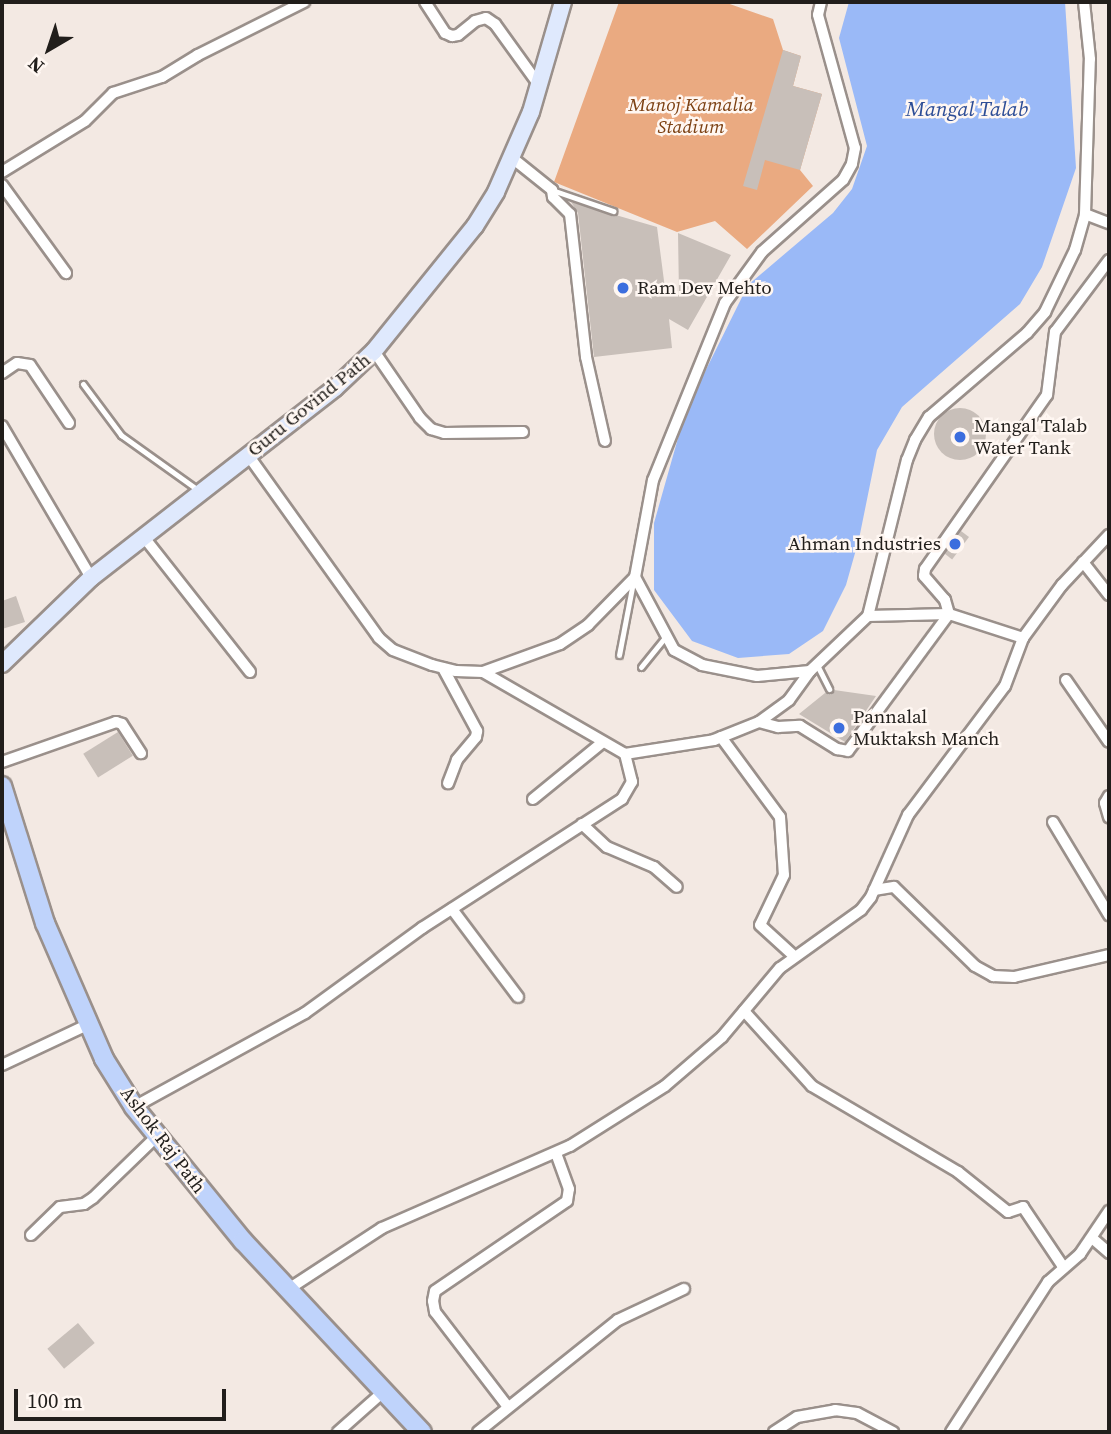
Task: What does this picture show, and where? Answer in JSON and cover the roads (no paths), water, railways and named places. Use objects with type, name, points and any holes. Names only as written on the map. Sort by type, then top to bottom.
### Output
[{"type":"main road","name":"Ashok Raj Path","points":[[2,786],[45,923],[104,1059],[134,1108],[287,1290],[422,1432]]},
{"type":"street","points":[[2,172],[85,121],[113,93],[162,77],[198,55],[304,2]]},
{"type":"street","points":[[425,2],[445,33],[452,36],[458,35],[475,20],[486,18],[495,24],[539,85]]},
{"type":"street","name":"Guru Govind Path","points":[[2,664],[91,578],[335,388],[374,351],[475,226],[496,192],[531,112],[563,2]]},
{"type":"street","points":[[483,672],[577,635],[635,577],[653,480],[725,303],[762,252],[843,180],[852,164],[855,148],[818,15],[821,2]]},
{"type":"street","points":[[248,455],[379,638],[401,654],[443,668],[483,672],[625,754],[721,737],[759,722],[789,700],[814,668],[868,616],[907,460],[915,440],[929,417],[1027,333],[1045,312],[1075,250],[1085,214],[1090,60],[1084,2]]},
{"type":"street","points":[[511,157],[552,190],[553,197],[570,214],[586,358],[605,441]]},
{"type":"street","points":[[2,185],[66,273]]},
{"type":"street","points":[[1085,214],[1109,223]]},
{"type":"street","points":[[949,614],[945,600],[924,576],[925,569],[1047,395],[1055,332],[1109,260]]},
{"type":"street","points":[[374,351],[420,418],[431,429],[443,433],[523,432]]},
{"type":"street","points":[[2,373],[17,363],[30,365],[69,423]]},
{"type":"street","points":[[2,426],[91,578]]},
{"type":"street","points":[[287,1290],[383,1228],[556,1153],[665,1086],[722,1037],[794,956],[861,910],[874,890],[908,815],[1005,686],[1023,638],[1062,584],[1109,535]]},
{"type":"street","points":[[143,536],[250,672]]},
{"type":"street","points":[[1083,562],[1109,595]]},
{"type":"street","points":[[635,577],[674,650],[702,665],[757,676],[814,668]]},
{"type":"street","points":[[868,616],[949,614],[1023,638]]},
{"type":"street","points":[[759,722],[778,727],[800,726],[837,749],[848,751],[949,614]]},
{"type":"street","points":[[443,668],[477,732],[457,760],[448,783]]},
{"type":"street","points":[[1066,680],[1109,742]]},
{"type":"street","points":[[2,762],[116,722],[122,724],[141,753]]},
{"type":"street","points":[[721,737],[780,817],[785,875],[760,925],[794,956]]},
{"type":"street","points":[[533,799],[603,741]]},
{"type":"street","points":[[134,1108],[305,1013],[452,909],[582,824],[629,790],[632,782],[625,754]]},
{"type":"street","points":[[1109,796],[1105,803],[1109,817]]},
{"type":"street","points":[[1053,822],[1109,915]]},
{"type":"street","points":[[582,824],[607,847],[654,867],[677,887]]},
{"type":"street","points":[[874,890],[894,887],[975,966],[993,976],[1014,977],[1109,955]]},
{"type":"street","points":[[452,909],[518,996]]},
{"type":"street","points":[[744,1011],[812,1086],[958,1172],[1007,1212],[1023,1207],[1064,1268]]},
{"type":"street","points":[[2,1065],[89,1024]]},
{"type":"street","points":[[31,1235],[60,1207],[84,1204],[93,1198],[157,1136]]},
{"type":"street","points":[[508,1407],[435,1312],[435,1291],[566,1201],[569,1189],[556,1153]]},
{"type":"street","points":[[948,1431],[1048,1282],[1092,1238],[1109,1211]]},
{"type":"street","points":[[1092,1238],[1109,1253]]},
{"type":"street","points":[[478,1432],[618,1320],[684,1289]]},
{"type":"street","points":[[338,1432],[382,1392]]},
{"type":"street","points":[[774,1432],[797,1417],[847,1410],[893,1432]]},
{"type":"lane","points":[[552,190],[613,211]]},
{"type":"lane","points":[[83,384],[121,435],[157,464],[201,492]]},
{"type":"lane","points":[[618,654],[635,577]]},
{"type":"lane","points":[[640,667],[666,635]]},
{"type":"lane","points":[[814,668],[829,689]]},
{"type":"water","name":"Mangal Talab","points":[[849,2],[1065,2],[1076,168],[1042,267],[1020,304],[902,407],[877,450],[859,539],[846,585],[823,631],[789,654],[738,658],[692,641],[654,590],[654,523],[686,410],[748,285],[833,213],[852,189],[867,146],[839,38]]},
{"type":"place","name":"Ram Dev Mehto","points":[[623,288]]},
{"type":"place","name":"Mangal Talab Water Tank","points":[[960,437]]},
{"type":"place","name":"Ahman Industries","points":[[955,544]]},
{"type":"place","name":"Pannalal Muktaksh Manch","points":[[839,728]]},
{"type":"park label","name":"Manoj Kamalia Stadium","points":[[691,116]]}]
